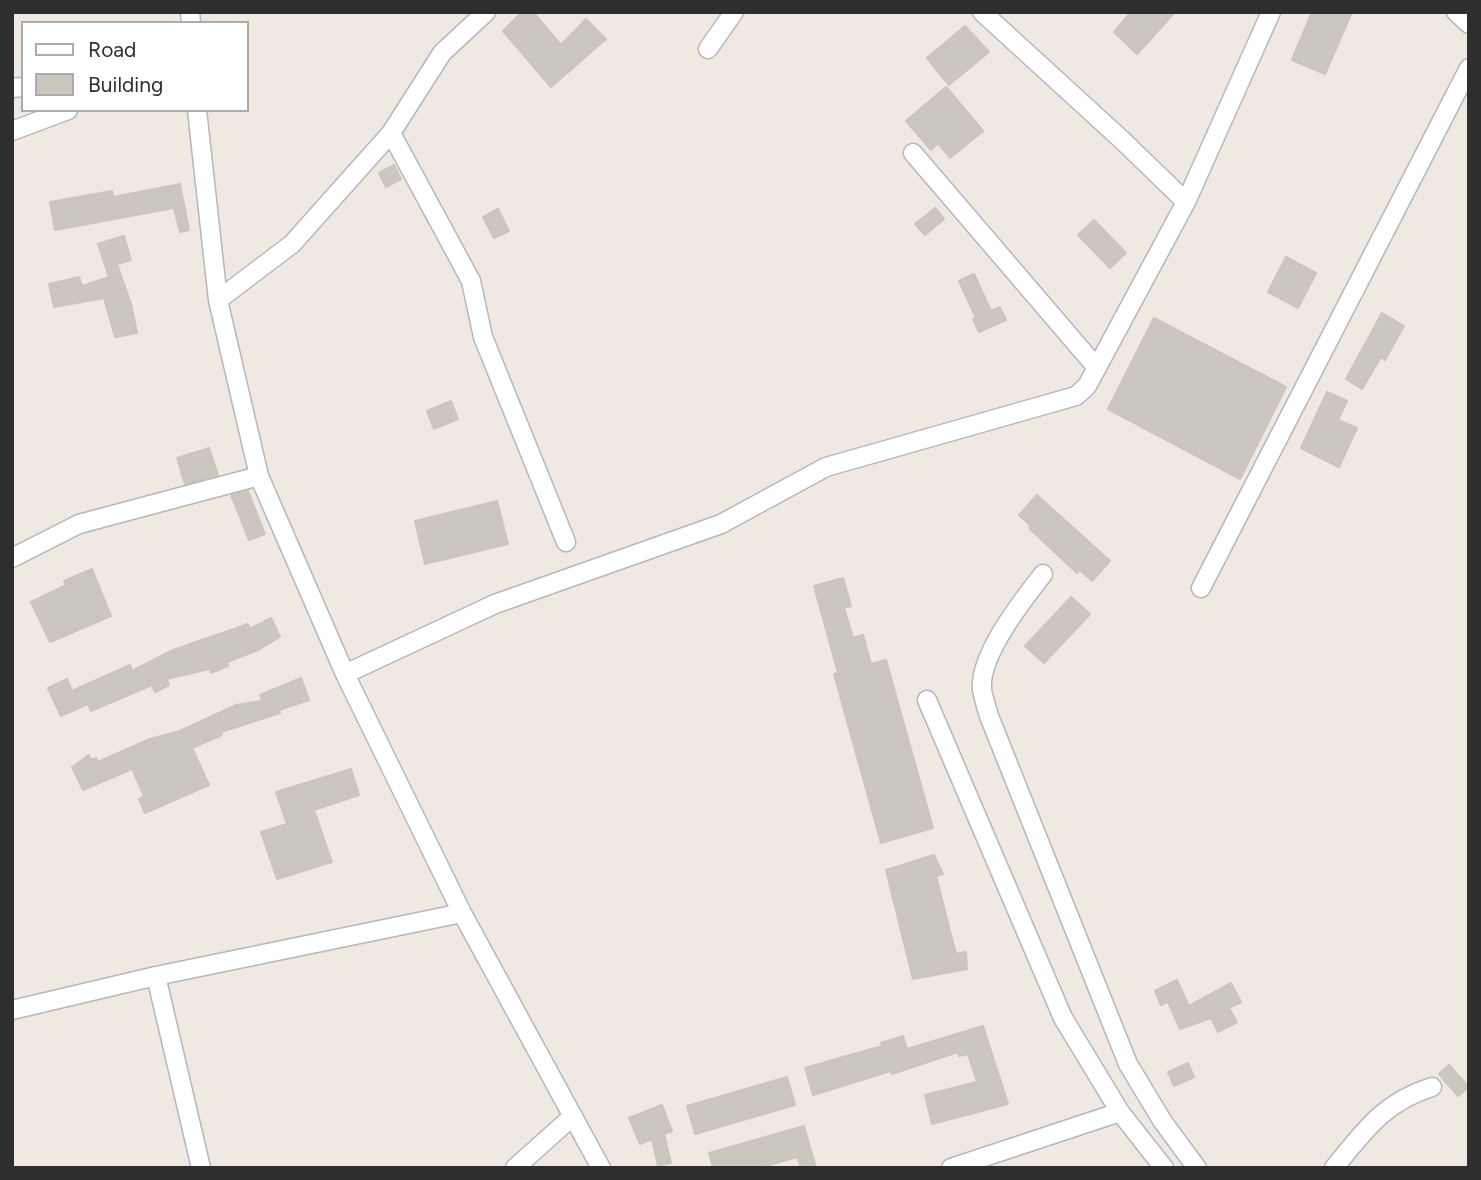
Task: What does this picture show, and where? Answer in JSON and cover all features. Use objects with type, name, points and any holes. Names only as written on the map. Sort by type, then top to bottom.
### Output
[{"type":"street","points":[[218,300],[292,244],[390,133],[442,52],[486,12]]},
{"type":"street","points":[[708,49],[734,12]]},
{"type":"street","points":[[982,12],[1186,202]]},
{"type":"street","points":[[345,674],[495,604],[721,524],[827,467],[1076,396],[1087,386],[1186,202],[1271,12]]},
{"type":"street","points":[[1456,12],[1469,24]]},
{"type":"street","points":[[1201,588],[1469,68]]},
{"type":"street","points":[[12,131],[63,112]]},
{"type":"street","points":[[197,112],[218,300],[259,476],[345,674],[462,913],[601,1168]]},
{"type":"street","points":[[390,133],[471,281],[483,337],[566,542]]},
{"type":"street","points":[[913,153],[1097,368]]},
{"type":"street","points":[[12,558],[79,524],[259,476]]},
{"type":"street","points":[[1043,574],[1004,626],[993,651],[982,687],[989,716],[1128,1064],[1163,1122],[1197,1168]]},
{"type":"street","points":[[927,700],[1063,1018],[1120,1112],[1164,1168]]},
{"type":"street","points":[[12,1010],[156,976],[462,913]]},
{"type":"street","points":[[156,976],[201,1168]]},
{"type":"street","points":[[1334,1168],[1373,1119],[1407,1095],[1432,1087]]},
{"type":"street","points":[[951,1168],[1120,1112]]},
{"type":"street","points":[[515,1168],[573,1116]]},
{"type":"building","points":[[522,12],[533,12],[561,45],[586,19],[606,39],[551,87],[503,31]]},
{"type":"building","points":[[1131,12],[1175,12],[1137,54],[1114,32]]},
{"type":"building","points":[[1312,12],[1352,12],[1325,74],[1292,60]]},
{"type":"building","points":[[965,26],[989,52],[949,85],[927,58]]},
{"type":"building","points":[[946,87],[983,131],[950,158],[938,143],[931,150],[906,121]]},
{"type":"building","points":[[394,165],[401,179],[386,187],[379,173]]},
{"type":"building","points":[[180,184],[189,230],[180,232],[174,208],[55,230],[50,202],[112,191],[113,197]]},
{"type":"building","points":[[935,208],[944,219],[925,235],[915,224]]},
{"type":"building","points":[[498,209],[509,231],[494,238],[483,217]]},
{"type":"building","points":[[1094,220],[1126,253],[1110,268],[1078,235]]},
{"type":"building","points":[[124,236],[131,260],[117,264],[131,304],[137,333],[115,337],[104,298],[54,307],[49,284],[79,277],[82,286],[109,277],[98,244]]},
{"type":"building","points":[[1286,257],[1316,273],[1298,308],[1268,292]]},
{"type":"building","points":[[974,274],[991,311],[1000,307],[1006,320],[979,332],[973,319],[976,318],[959,281]]},
{"type":"building","points":[[1382,313],[1404,326],[1385,360],[1381,357],[1362,389],[1346,379]]},
{"type":"building","points":[[1154,318],[1286,387],[1240,479],[1108,409]]},
{"type":"building","points":[[1327,392],[1347,401],[1338,420],[1357,428],[1339,467],[1301,448]]},
{"type":"building","points":[[451,401],[458,419],[434,429],[427,411]]},
{"type":"building","points":[[209,448],[218,475],[185,484],[177,458]]},
{"type":"building","points":[[248,491],[265,534],[249,540],[231,495]]},
{"type":"building","points":[[1037,495],[1110,561],[1092,581],[1080,570],[1077,573],[1029,528],[1031,526],[1019,515]]},
{"type":"building","points":[[497,501],[508,544],[425,564],[415,521]]},
{"type":"building","points":[[92,569],[111,616],[50,642],[31,602],[66,585],[64,581]]},
{"type":"building","points":[[843,578],[851,606],[844,608],[853,638],[863,635],[871,664],[886,660],[933,828],[881,843],[834,674],[838,673],[814,586]]},
{"type":"building","points":[[1071,597],[1090,614],[1044,663],[1025,646]]},
{"type":"building","points":[[271,618],[280,637],[258,650],[227,662],[228,666],[211,673],[210,669],[167,679],[169,685],[155,692],[152,685],[91,711],[88,704],[61,716],[48,688],[67,679],[72,691],[130,665],[132,671],[173,650],[248,624],[250,629]]},
{"type":"building","points":[[301,678],[309,700],[279,710],[280,713],[221,732],[222,735],[192,748],[209,785],[145,813],[139,799],[144,796],[132,769],[83,790],[72,767],[89,755],[91,760],[96,758],[98,762],[150,739],[180,731],[236,705],[262,701],[260,695]]},
{"type":"building","points":[[351,769],[359,795],[314,810],[332,862],[277,879],[261,832],[287,824],[276,792]]},
{"type":"building","points":[[934,855],[943,874],[936,876],[956,954],[966,952],[967,969],[913,979],[886,870]]},
{"type":"building","points":[[1177,980],[1189,1006],[1231,983],[1241,1002],[1229,1008],[1237,1022],[1218,1032],[1211,1018],[1180,1029],[1168,1002],[1161,1005],[1155,991]]},
{"type":"building","points":[[983,1026],[1008,1104],[932,1124],[925,1095],[977,1082],[968,1054],[959,1056],[958,1052],[892,1074],[891,1071],[813,1095],[805,1068],[882,1046],[881,1043],[903,1036],[907,1049]]},
{"type":"building","points":[[1188,1063],[1194,1077],[1174,1086],[1168,1072]]},
{"type":"building","points":[[1449,1065],[1469,1087],[1458,1096],[1439,1074]]},
{"type":"building","points":[[787,1077],[795,1105],[695,1134],[687,1106]]},
{"type":"building","points":[[662,1105],[672,1131],[664,1134],[671,1163],[658,1166],[652,1139],[640,1144],[629,1118]]},
{"type":"building","points":[[804,1126],[816,1168],[801,1168],[797,1157],[759,1168],[713,1168],[709,1153]]}]
